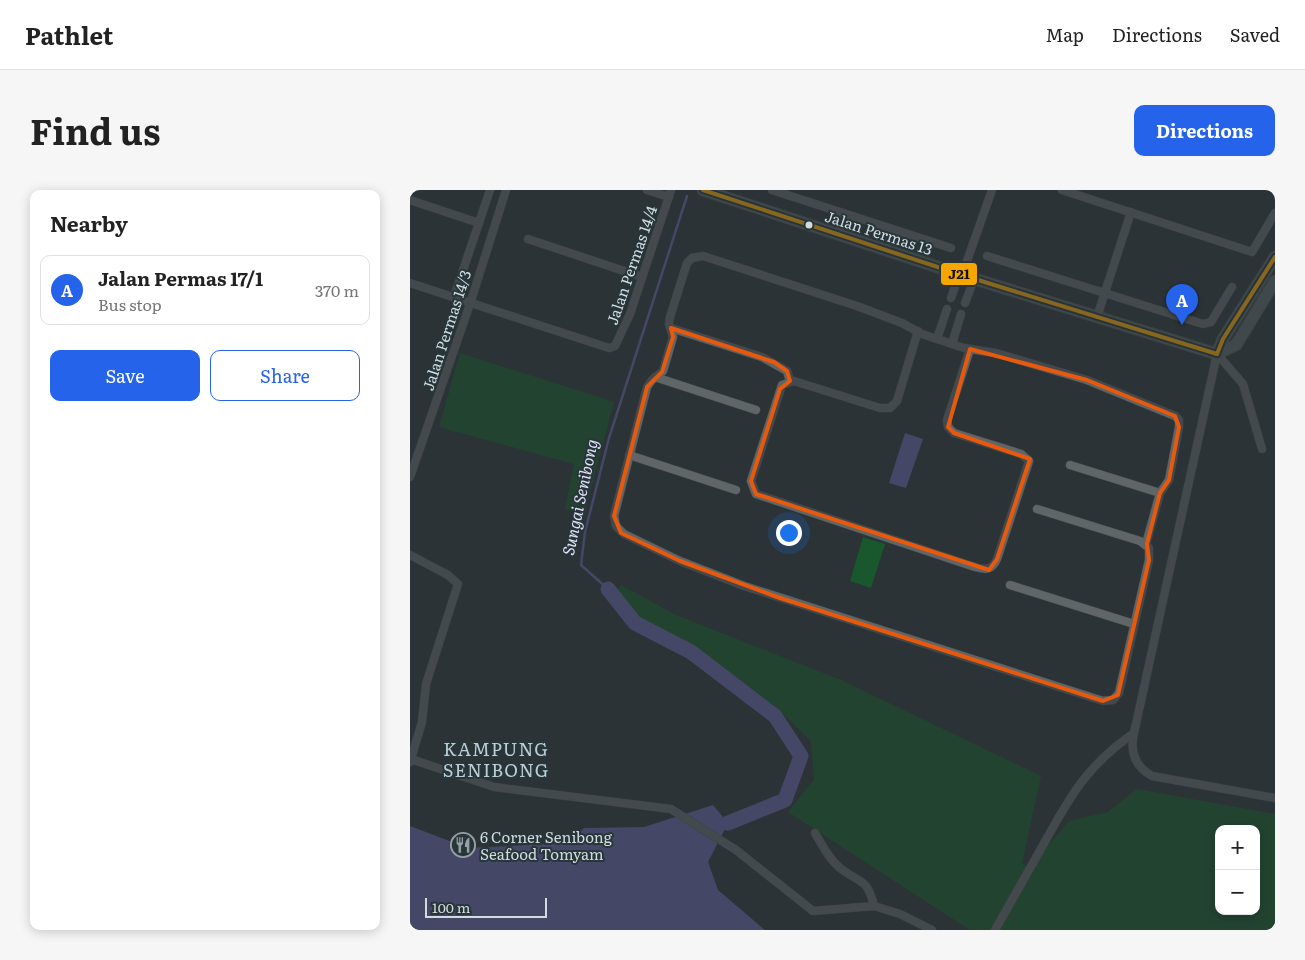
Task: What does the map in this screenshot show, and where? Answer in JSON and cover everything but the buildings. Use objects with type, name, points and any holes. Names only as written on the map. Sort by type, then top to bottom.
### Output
[{"type":"main road","name":"Jalan Permas 13","points":[[710,191],[960,275],[1217,354]]},
{"type":"main road","points":[[1217,354],[1223,339],[1275,257]]},
{"type":"main road","points":[[1217,354],[1236,345],[1275,281]]},
{"type":"street","points":[[454,298],[490,190]]},
{"type":"street","name":"Jalan Permas 14/3","points":[[410,477],[470,304],[506,190]]},
{"type":"street","points":[[647,190],[670,193]]},
{"type":"street","points":[[772,190],[951,248]]},
{"type":"street","points":[[951,298],[992,190]]},
{"type":"street","points":[[1062,190],[1252,252],[1275,213]]},
{"type":"street","name":"Jalan Permas 14/4","points":[[470,304],[609,348],[618,342],[670,193]]},
{"type":"street","points":[[410,200],[479,223]]},
{"type":"street","points":[[1096,317],[1131,212]]},
{"type":"street","points":[[838,234],[845,214]]},
{"type":"street","points":[[528,240],[642,277]]},
{"type":"street","points":[[700,256],[856,306],[918,331],[952,344],[996,353],[1087,380],[1176,416],[1179,420],[1167,484],[1160,493],[1146,544],[1150,554],[1119,693],[1113,700],[1105,701],[776,597],[680,561],[619,531],[614,524],[614,516],[647,387],[662,371],[673,337],[670,317],[686,266],[692,258],[700,256]]},
{"type":"street","points":[[987,256],[1204,324],[1211,322],[1232,287]]},
{"type":"street","points":[[965,303],[974,279]]},
{"type":"street","points":[[410,283],[470,304]]},
{"type":"street","points":[[937,339],[947,309]]},
{"type":"street","points":[[952,344],[961,314]]},
{"type":"street","points":[[671,328],[762,357],[787,370],[790,381]]},
{"type":"street","points":[[790,381],[880,408],[890,408],[897,401],[918,331]]},
{"type":"street","points":[[790,381],[780,389],[751,481],[756,494],[975,567],[989,569],[997,559],[1029,461],[1021,454],[956,434],[948,427],[947,420],[970,349]]},
{"type":"street","points":[[1217,354],[1244,384],[1262,450]]},
{"type":"street","points":[[1217,354],[1134,733],[1134,757],[1141,768],[1152,776],[1275,798]]},
{"type":"street","points":[[655,377],[756,410]]},
{"type":"street","points":[[629,455],[736,490]]},
{"type":"street","points":[[1070,465],[1160,493]]},
{"type":"street","points":[[1036,509],[1146,544]]},
{"type":"street","points":[[410,556],[448,575],[458,584],[426,684],[422,722],[411,761],[494,787],[671,809],[736,850],[813,911],[874,906],[900,914],[932,930]]},
{"type":"street","points":[[1010,586],[1134,624]]},
{"type":"street","points":[[995,930],[1061,810],[1078,786],[1108,752],[1134,733]]},
{"type":"street","points":[[815,833],[829,856],[840,868],[862,881],[870,890],[874,906]]},
{"type":"highlighted area","points":[[671,328],[774,362],[787,371],[790,381],[780,389],[751,481],[756,494],[989,570],[997,559],[1030,459],[954,433],[948,427],[970,349],[1087,380],[1175,416],[1179,427],[1169,480],[1160,493],[1147,544],[1149,560],[1118,695],[1103,701],[777,597],[680,561],[621,533],[614,516],[629,455],[647,387],[662,372],[673,337]]},
{"type":"green space","points":[[460,353],[614,402],[584,515],[565,509],[574,464],[439,427]]},
{"type":"green space","points":[[863,537],[885,544],[871,588],[850,581]]},
{"type":"green space","points":[[621,585],[676,615],[841,680],[1041,776],[1022,863],[1029,867],[1069,821],[1108,812],[1137,789],[1275,814],[1275,930],[970,930],[788,812],[814,779],[811,741],[776,707],[696,647],[638,619],[615,593]]},
{"type":"shaded area","points":[[905,433],[923,439],[906,488],[889,483]]},
{"type":"shaded area","points":[[713,805],[728,823],[708,862],[718,890],[765,930],[410,930],[410,826],[468,848],[569,843],[584,828],[644,827]]},
{"type":"waterway","name":"Sungai Senibong","points":[[608,589],[581,565],[585,532],[609,438],[687,196]]},
{"type":"waterway","name":"Sungai Senibong","points":[[608,589],[635,623],[691,652],[775,716],[801,756],[785,800],[728,823]]},
{"type":"transit line","name":"J21","points":[[703,190],[962,275],[1217,354]]},
{"type":"transit line","name":"J21","points":[[1217,354],[1223,339],[1275,257]]},
{"type":"place","name":"Jalan Permas 17/1","points":[[1182,325]]},
{"type":"place","name":"6 Corner Senibong Seafood Tomyam","points":[[463,845]]},
{"type":"district","name":"KAMPUNG SENIBONG","points":[[496,758]]}]
